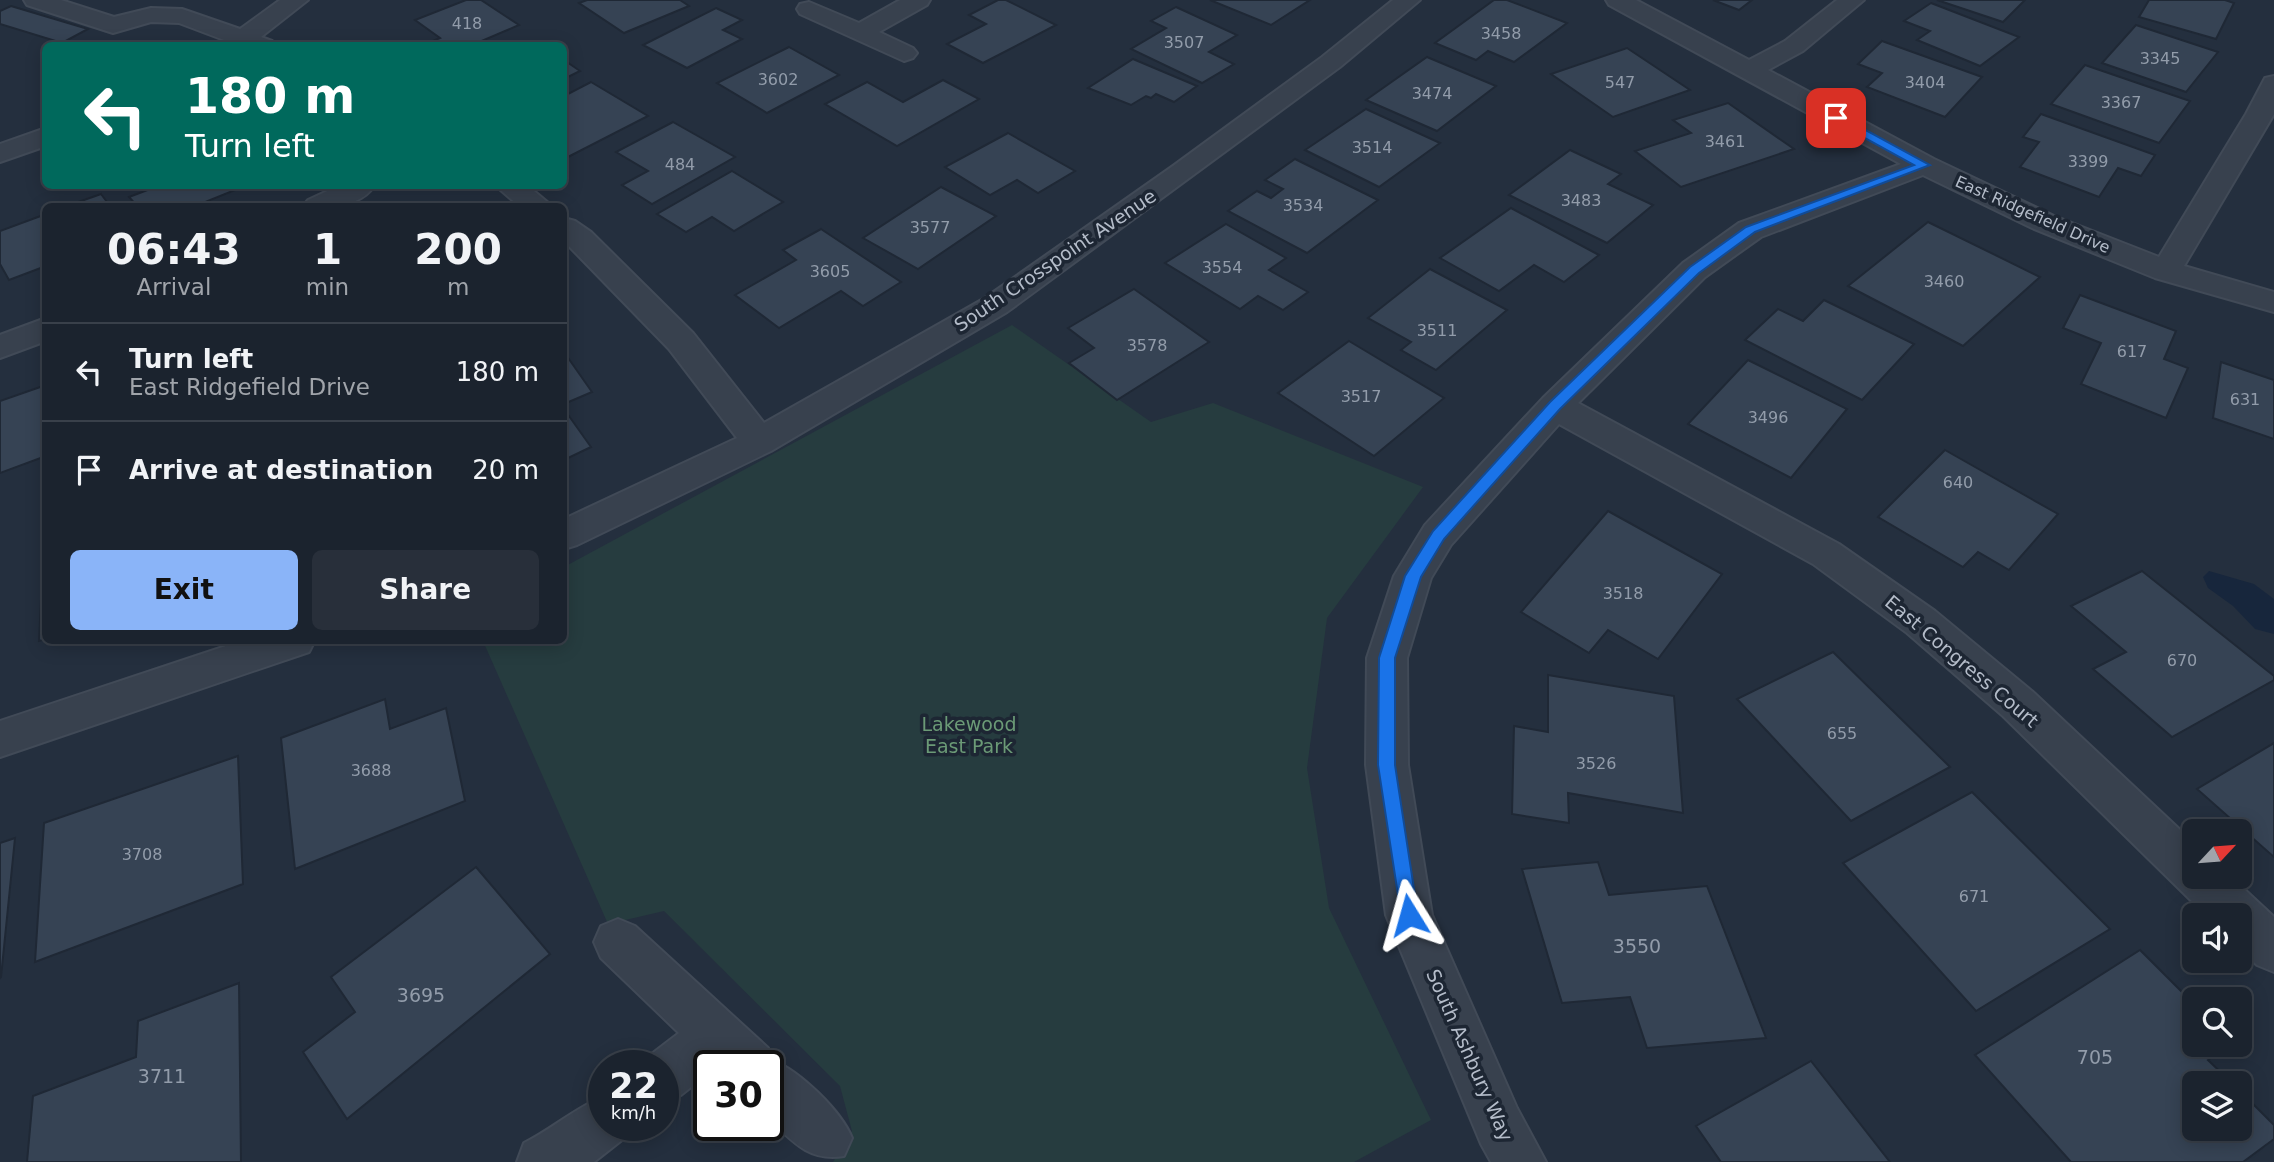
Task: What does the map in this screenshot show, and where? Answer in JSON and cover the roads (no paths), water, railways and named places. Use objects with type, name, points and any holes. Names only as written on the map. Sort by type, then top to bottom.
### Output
[{"type":"street","points":[[36,0],[108,35],[151,15],[167,14],[182,16],[241,42]]},
{"type":"street","points":[[248,42],[296,0]]},
{"type":"street","points":[[859,33],[918,0]]},
{"type":"street","name":"South Crosspoint Avenue","points":[[567,534],[759,442],[996,305],[1183,172],[1331,62],[1408,0]]},
{"type":"street","name":"East Ridgefield Drive","points":[[1618,0],[1924,165],[2043,222],[2166,271],[2274,302]]},
{"type":"street","points":[[1748,71],[1794,46],[1853,0]]},
{"type":"street","points":[[809,9],[904,53]]},
{"type":"street","points":[[2166,271],[2260,114],[2274,84]]},
{"type":"street","points":[[0,154],[42,138]]},
{"type":"street","name":"South Ashbury Way","points":[[1520,1162],[1499,1126],[1409,915],[1387,765],[1387,658],[1413,576],[1438,535],[1555,406],[1694,270],[1750,229],[1924,165]]},
{"type":"street","points":[[324,203],[354,189]]},
{"type":"street","points":[[514,189],[533,203]]},
{"type":"street","points":[[567,229],[580,239],[681,341],[759,442]]},
{"type":"street","points":[[0,347],[42,331]]},
{"type":"street","name":"East Congress Court","points":[[1555,406],[1826,554],[1921,622],[2018,704],[2182,862]]},
{"type":"street","points":[[0,739],[283,644]]},
{"type":"street","name":"East Congress Court","points":[[2211,889],[2225,903]]},
{"type":"street","name":"East Congress Court","points":[[2252,928],[2274,949]]},
{"type":"street","points":[[618,942],[732,1050]]},
{"type":"street","points":[[784,1098],[826,1138]]},
{"type":"street","points":[[542,1162],[570,1148],[588,1134]]},
{"type":"water","points":[[2209,571],[2254,584],[2274,599],[2274,634],[2255,629],[2233,606],[2208,588],[2203,577]]},
{"type":"park label","name":"Lakewood East Park","points":[[969,735]]}]
